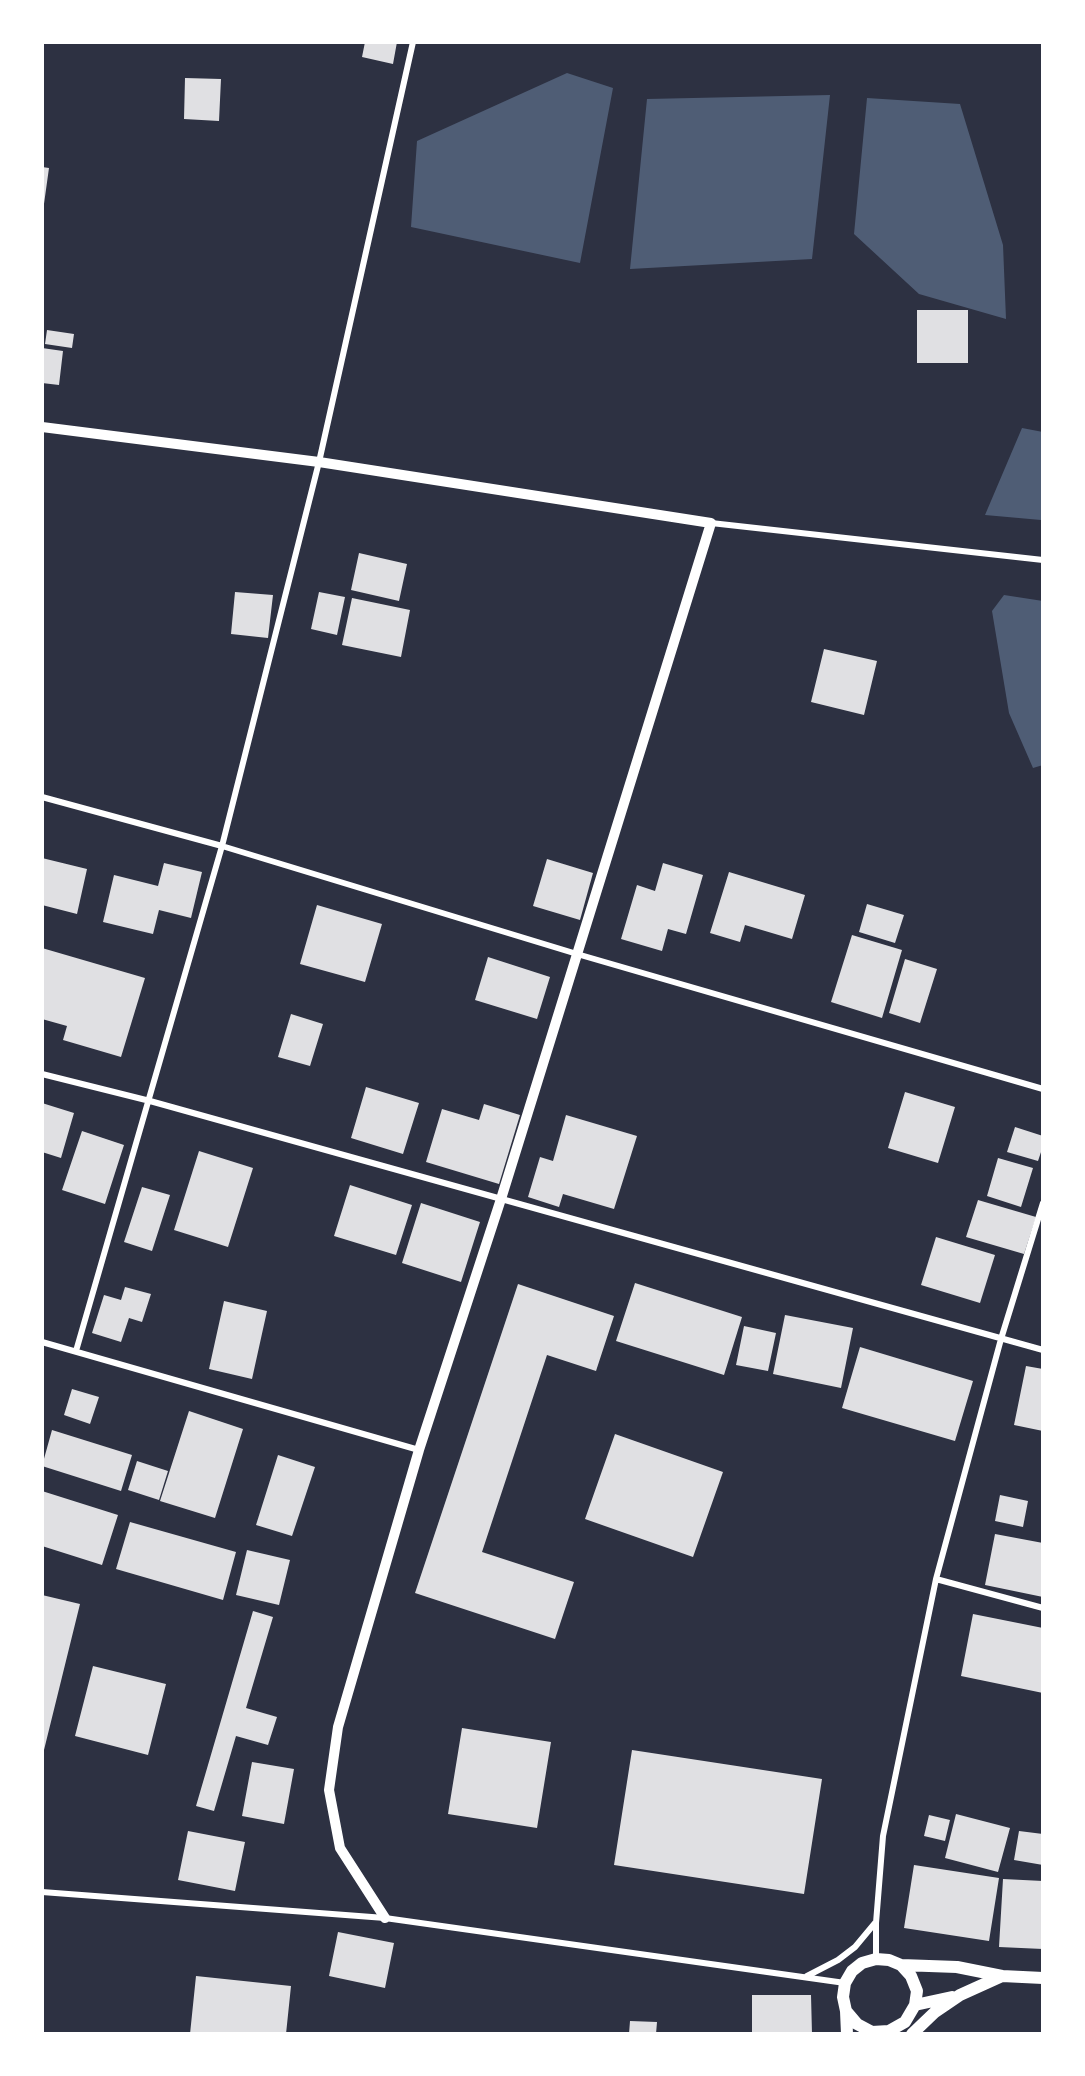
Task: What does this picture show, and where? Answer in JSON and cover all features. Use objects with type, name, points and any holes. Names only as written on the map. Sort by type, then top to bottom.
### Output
[{"type":"main road","points":[[847,2034],[843,1997],[845,1983],[852,1971],[862,1963],[876,1959],[889,1960],[901,1965],[957,1967],[1002,1976],[1043,1978]]},
{"type":"main road","points":[[846,2011],[857,2025],[872,2032],[889,2032],[905,2022],[915,2005],[916,1990],[911,1976],[901,1965]]},
{"type":"main road","points":[[912,2034],[935,2012],[960,1995],[1002,1976]]},
{"type":"main road","points":[[915,2005],[960,1995]]},
{"type":"street","points":[[76,1351],[222,846],[319,462],[412,42]]},
{"type":"street","points":[[42,427],[319,462],[711,523],[1043,560]]},
{"type":"street","points":[[385,1918],[340,1848],[329,1790],[338,1726],[419,1450],[501,1199],[711,523]]},
{"type":"street","points":[[42,797],[222,846],[577,954],[1043,1089]]},
{"type":"street","points":[[42,1074],[150,1101],[1043,1350]]},
{"type":"street","points":[[876,1959],[876,1923],[883,1836],[936,1579],[1001,1339],[1043,1203]]},
{"type":"street","points":[[42,1342],[419,1450]]},
{"type":"street","points":[[936,1579],[1043,1608]]},
{"type":"street","points":[[42,1892],[385,1918],[845,1983]]},
{"type":"street","points":[[807,1976],[838,1960],[855,1947],[876,1923]]},
{"type":"water","points":[[567,73],[613,88],[580,263],[411,227],[417,141]]},
{"type":"water","points":[[830,95],[812,259],[630,269],[647,99]]},
{"type":"water","points":[[867,98],[960,104],[1003,245],[1006,319],[919,294],[854,234]]},
{"type":"water","points":[[1022,428],[1043,432],[1043,514],[1041,520],[985,515]]},
{"type":"water","points":[[1004,595],[1043,601],[1043,765],[1033,768],[1009,713],[992,611]]},
{"type":"building","points":[[365,42],[397,42],[393,64],[362,57]]},
{"type":"building","points":[[185,78],[221,79],[219,121],[184,119]]},
{"type":"building","points":[[42,167],[49,168],[43,211],[42,211]]},
{"type":"building","points":[[917,310],[968,310],[968,363],[917,363]]},
{"type":"building","points":[[47,330],[74,334],[72,348],[45,344]]},
{"type":"building","points":[[42,348],[63,351],[59,385],[42,383]]},
{"type":"building","points":[[359,553],[407,564],[399,601],[351,590]]},
{"type":"building","points":[[235,592],[273,595],[268,638],[231,634]]},
{"type":"building","points":[[319,592],[345,597],[337,635],[311,629]]},
{"type":"building","points":[[352,598],[410,610],[401,657],[342,645]]},
{"type":"building","points":[[824,649],[877,661],[864,715],[811,702]]},
{"type":"building","points":[[42,858],[87,869],[77,914],[42,905]]},
{"type":"building","points":[[547,859],[593,873],[580,920],[533,906]]},
{"type":"building","points":[[164,863],[202,872],[191,918],[159,910],[153,934],[103,922],[114,875],[158,886]]},
{"type":"building","points":[[663,863],[703,875],[686,934],[668,929],[662,951],[621,939],[637,885],[655,891]]},
{"type":"building","points":[[729,872],[805,895],[792,939],[745,925],[740,942],[710,933]]},
{"type":"building","points":[[867,904],[904,915],[895,943],[859,932]]},
{"type":"building","points":[[317,905],[382,924],[365,982],[300,964]]},
{"type":"building","points":[[852,935],[902,950],[882,1018],[831,1002]]},
{"type":"building","points":[[42,948],[145,978],[121,1057],[63,1040],[67,1026],[42,1019]]},
{"type":"building","points":[[488,957],[550,977],[537,1019],[475,1000]]},
{"type":"building","points":[[905,959],[937,969],[920,1023],[889,1013]]},
{"type":"building","points":[[291,1014],[323,1024],[310,1066],[278,1057]]},
{"type":"building","points":[[366,1087],[419,1103],[403,1154],[351,1138]]},
{"type":"building","points":[[905,1092],[955,1107],[938,1163],[888,1148]]},
{"type":"building","points":[[42,1103],[74,1113],[61,1158],[42,1152]]},
{"type":"building","points":[[484,1104],[520,1115],[499,1184],[426,1162],[442,1109],[479,1120]]},
{"type":"building","points":[[566,1115],[637,1136],[614,1209],[563,1194],[559,1207],[528,1197],[540,1157],[553,1161]]},
{"type":"building","points":[[1015,1127],[1043,1136],[1043,1146],[1038,1161],[1007,1152]]},
{"type":"building","points":[[82,1131],[124,1145],[105,1204],[62,1190]]},
{"type":"building","points":[[199,1151],[253,1168],[228,1247],[174,1230]]},
{"type":"building","points":[[998,1158],[1033,1168],[1021,1207],[987,1196]]},
{"type":"building","points":[[350,1185],[412,1205],[396,1255],[334,1236]]},
{"type":"building","points":[[142,1187],[170,1195],[152,1251],[124,1242]]},
{"type":"building","points":[[978,1200],[1036,1217],[1024,1254],[966,1237]]},
{"type":"building","points":[[421,1203],[480,1222],[461,1282],[402,1263]]},
{"type":"building","points":[[936,1237],[995,1255],[980,1303],[921,1285]]},
{"type":"building","points":[[635,1283],[742,1317],[724,1375],[616,1341]]},
{"type":"building","points":[[518,1284],[614,1316],[596,1371],[547,1355],[482,1552],[574,1582],[555,1639],[415,1593]]},
{"type":"building","points":[[125,1287],[151,1294],[142,1322],[129,1318],[121,1342],[92,1333],[104,1295],[121,1300]]},
{"type":"building","points":[[224,1301],[267,1311],[252,1379],[209,1369]]},
{"type":"building","points":[[785,1315],[853,1328],[841,1388],[773,1374]]},
{"type":"building","points":[[744,1326],[776,1333],[768,1371],[736,1365]]},
{"type":"building","points":[[860,1347],[973,1381],[955,1441],[842,1408]]},
{"type":"building","points":[[1026,1366],[1043,1369],[1043,1431],[1014,1425]]},
{"type":"building","points":[[72,1389],[99,1397],[90,1424],[64,1415]]},
{"type":"building","points":[[189,1411],[243,1429],[215,1518],[160,1501]]},
{"type":"building","points":[[52,1430],[132,1455],[121,1491],[42,1466]]},
{"type":"building","points":[[615,1434],[723,1472],[693,1557],[585,1519]]},
{"type":"building","points":[[278,1455],[315,1467],[292,1536],[256,1525]]},
{"type":"building","points":[[137,1461],[168,1471],[159,1500],[128,1490]]},
{"type":"building","points":[[42,1491],[118,1515],[102,1565],[42,1546]]},
{"type":"building","points":[[1000,1495],[1028,1501],[1023,1527],[995,1521]]},
{"type":"building","points":[[130,1522],[236,1552],[223,1600],[116,1569]]},
{"type":"building","points":[[995,1534],[1043,1543],[1043,1597],[985,1585]]},
{"type":"building","points":[[247,1550],[290,1560],[279,1605],[236,1595]]},
{"type":"building","points":[[42,1595],[80,1604],[43,1754],[42,1754]]},
{"type":"building","points":[[253,1611],[273,1617],[246,1708],[277,1717],[268,1745],[236,1736],[214,1811],[196,1806]]},
{"type":"building","points":[[973,1614],[1043,1628],[1043,1693],[961,1676]]},
{"type":"building","points":[[93,1666],[166,1684],[148,1755],[75,1736]]},
{"type":"building","points":[[462,1728],[551,1742],[537,1828],[448,1814]]},
{"type":"building","points":[[632,1750],[822,1779],[804,1894],[614,1865]]},
{"type":"building","points":[[252,1762],[294,1769],[284,1824],[242,1816]]},
{"type":"building","points":[[956,1814],[1010,1828],[998,1872],[945,1858]]},
{"type":"building","points":[[929,1815],[950,1820],[945,1841],[924,1836]]},
{"type":"building","points":[[188,1831],[245,1842],[235,1891],[178,1880]]},
{"type":"building","points":[[1019,1831],[1043,1834],[1043,1865],[1014,1860]]},
{"type":"building","points":[[914,1865],[999,1878],[989,1941],[904,1928]]},
{"type":"building","points":[[1003,1879],[1043,1881],[1043,1949],[999,1947]]},
{"type":"building","points":[[338,1932],[394,1943],[385,1988],[329,1976]]},
{"type":"building","points":[[196,1976],[291,1986],[286,2034],[190,2034]]},
{"type":"building","points":[[752,1995],[811,1995],[812,2034],[752,2034]]},
{"type":"building","points":[[630,2021],[657,2022],[656,2034],[629,2034]]}]
